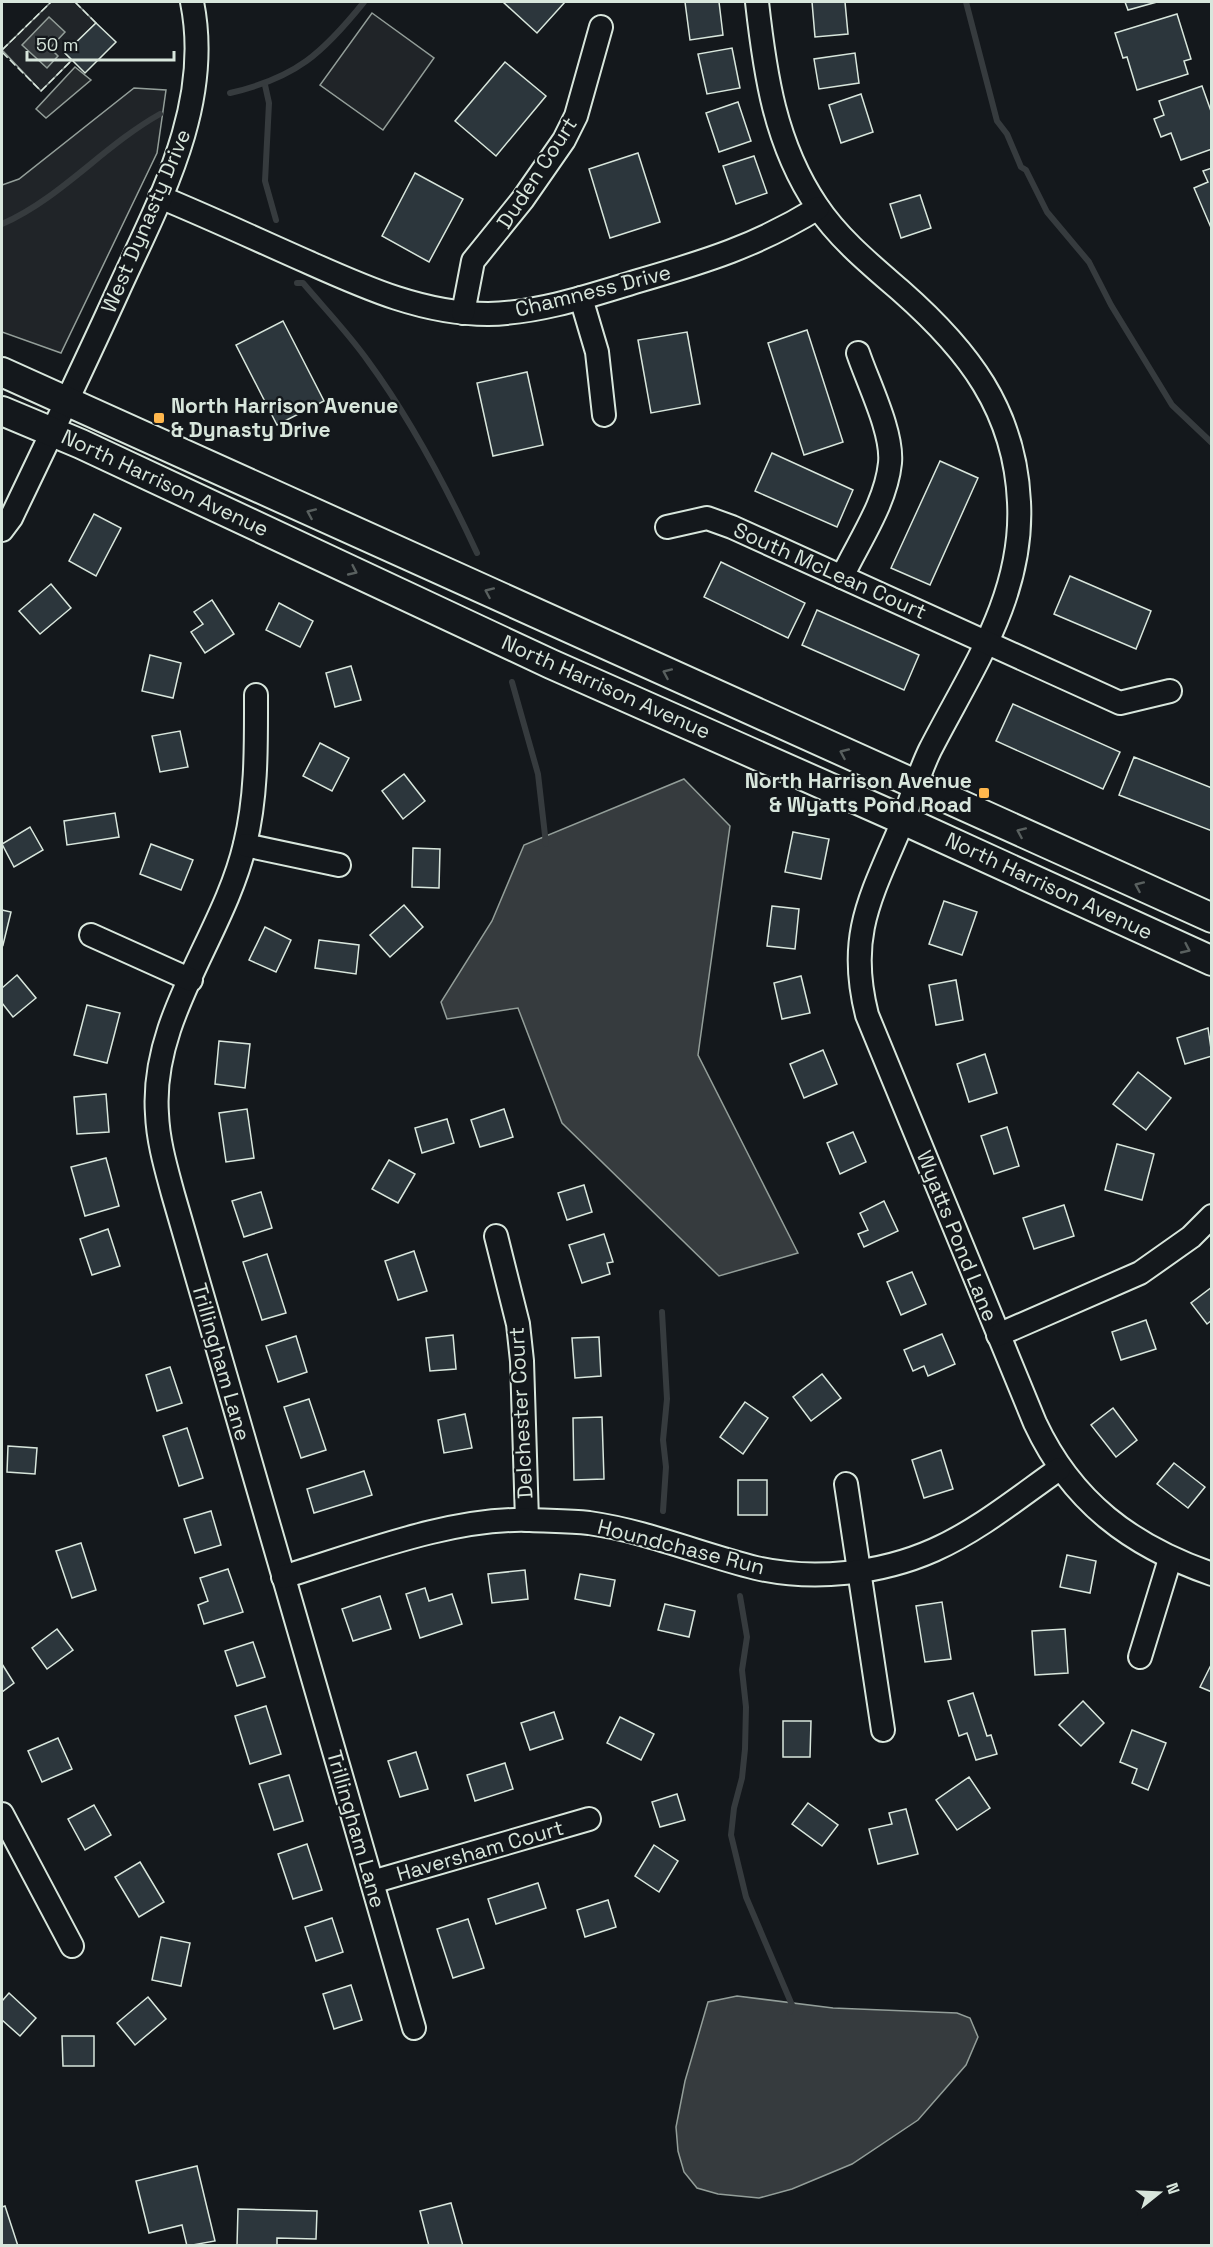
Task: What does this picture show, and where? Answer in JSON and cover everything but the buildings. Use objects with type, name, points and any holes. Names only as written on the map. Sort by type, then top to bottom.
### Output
[{"type":"main road","name":"North Harrison Avenue","points":[[2,372],[101,419],[1212,918]]},
{"type":"main road","name":"North Harrison Avenue","points":[[2,411],[53,431],[551,664],[903,820],[1212,961]]},
{"type":"street","name":"West Dynasty Drive","points":[[2,530],[67,401],[160,197],[182,139],[195,86],[196,37],[192,2]]},
{"type":"street","name":"Wyatts Pond Lane","points":[[757,2],[772,106],[799,177],[818,208],[843,239],[942,327],[961,349],[1000,415],[1017,470],[1019,528],[1010,584],[989,641],[929,753],[868,900],[862,921],[859,946],[861,990],[878,1044],[998,1335],[1035,1423],[1059,1469],[1112,1522],[1139,1542],[1170,1560],[1212,1574]]},
{"type":"street","name":"Duden Court","points":[[463,313],[473,261],[523,199],[564,140],[576,116],[601,27]]},
{"type":"street","name":"Chamness Drive","points":[[160,197],[381,294],[422,306],[463,313],[510,313],[581,298],[745,248],[779,232],[818,208]]},
{"type":"street","points":[[581,298],[597,352],[604,415]]},
{"type":"street","points":[[842,577],[885,489],[890,462],[888,441],[858,353]]},
{"type":"street","name":"South McLean Court","points":[[668,527],[707,518],[989,641],[1120,702],[1170,691]]},
{"type":"street","name":"Trillingham Lane","points":[[256,695],[255,780],[245,845],[222,909],[171,1023],[161,1060],[156,1114],[162,1155],[414,2028]]},
{"type":"street","points":[[245,845],[339,865]]},
{"type":"street","points":[[92,935],[191,980]]},
{"type":"street","points":[[998,1335],[1140,1273],[1191,1237],[1212,1216]]},
{"type":"street","name":"Delchester Court","points":[[496,1236],[518,1324],[522,1361],[527,1520]]},
{"type":"street","name":"Houndchase Run","points":[[283,1577],[451,1528],[527,1520],[588,1523],[614,1528],[736,1563],[787,1574],[818,1575],[859,1570],[912,1559],[954,1540],[1059,1469]]},
{"type":"street","points":[[846,1484],[883,1730]]},
{"type":"street","points":[[1140,1657],[1170,1560]]},
{"type":"street","points":[[2,1814],[72,1946]]},
{"type":"street","name":"Haversham Court","points":[[372,1882],[589,1819]]},
{"type":"shaded area","points":[[51,2],[75,2],[96,23],[65,53],[72,60],[41,91],[2,50]]},
{"type":"shaded area","points":[[372,13],[434,58],[383,130],[320,85]]},
{"type":"shaded area","points":[[49,17],[65,32],[50,48],[58,56],[47,68],[22,45]]},
{"type":"shaded area","points":[[75,67],[91,80],[46,118],[36,109]]},
{"type":"shaded area","points":[[134,88],[166,90],[157,153],[61,353],[2,332],[2,185],[19,179]]},
{"type":"shaded area","points":[[684,779],[730,826],[698,1055],[798,1253],[719,1276],[562,1123],[518,1008],[447,1019],[441,1002],[492,921],[524,845]]},
{"type":"shaded area","points":[[737,1996],[833,2008],[957,2013],[970,2018],[978,2037],[966,2065],[918,2120],[852,2164],[792,2189],[759,2198],[718,2194],[697,2188],[684,2172],[678,2151],[676,2127],[685,2081],[708,2002]]},
{"type":"waterway","points":[[230,93],[273,80],[306,61],[335,36],[364,2]]},
{"type":"waterway","points":[[966,2],[997,121],[1007,134],[1021,167],[1026,170],[1047,212],[1089,262],[1111,305],[1172,405],[1212,443]]},
{"type":"waterway","points":[[265,85],[269,103],[265,181],[276,220]]},
{"type":"waterway","points":[[2,224],[44,200],[120,141],[160,114]]},
{"type":"waterway","points":[[297,283],[303,283],[337,322],[384,384],[427,454],[477,553]]},
{"type":"waterway","points":[[512,682],[538,774],[546,844]]},
{"type":"waterway","points":[[662,1312],[667,1399],[663,1440],[666,1467],[663,1511]]},
{"type":"waterway","points":[[740,1596],[747,1637],[742,1670],[746,1707],[745,1749],[731,1835],[746,1897],[792,2005],[790,2012]]},
{"type":"fence","points":[[2,50],[51,2]]},
{"type":"fence","points":[[75,2],[96,23]]},
{"type":"fence","points":[[2,52],[41,91],[72,60]]},
{"type":"place","name":"North Harrison Avenue & Dynasty Drive","points":[[159,418]]},
{"type":"place","name":"North Harrison Avenue & Wyatts Pond Road","points":[[984,793]]}]
